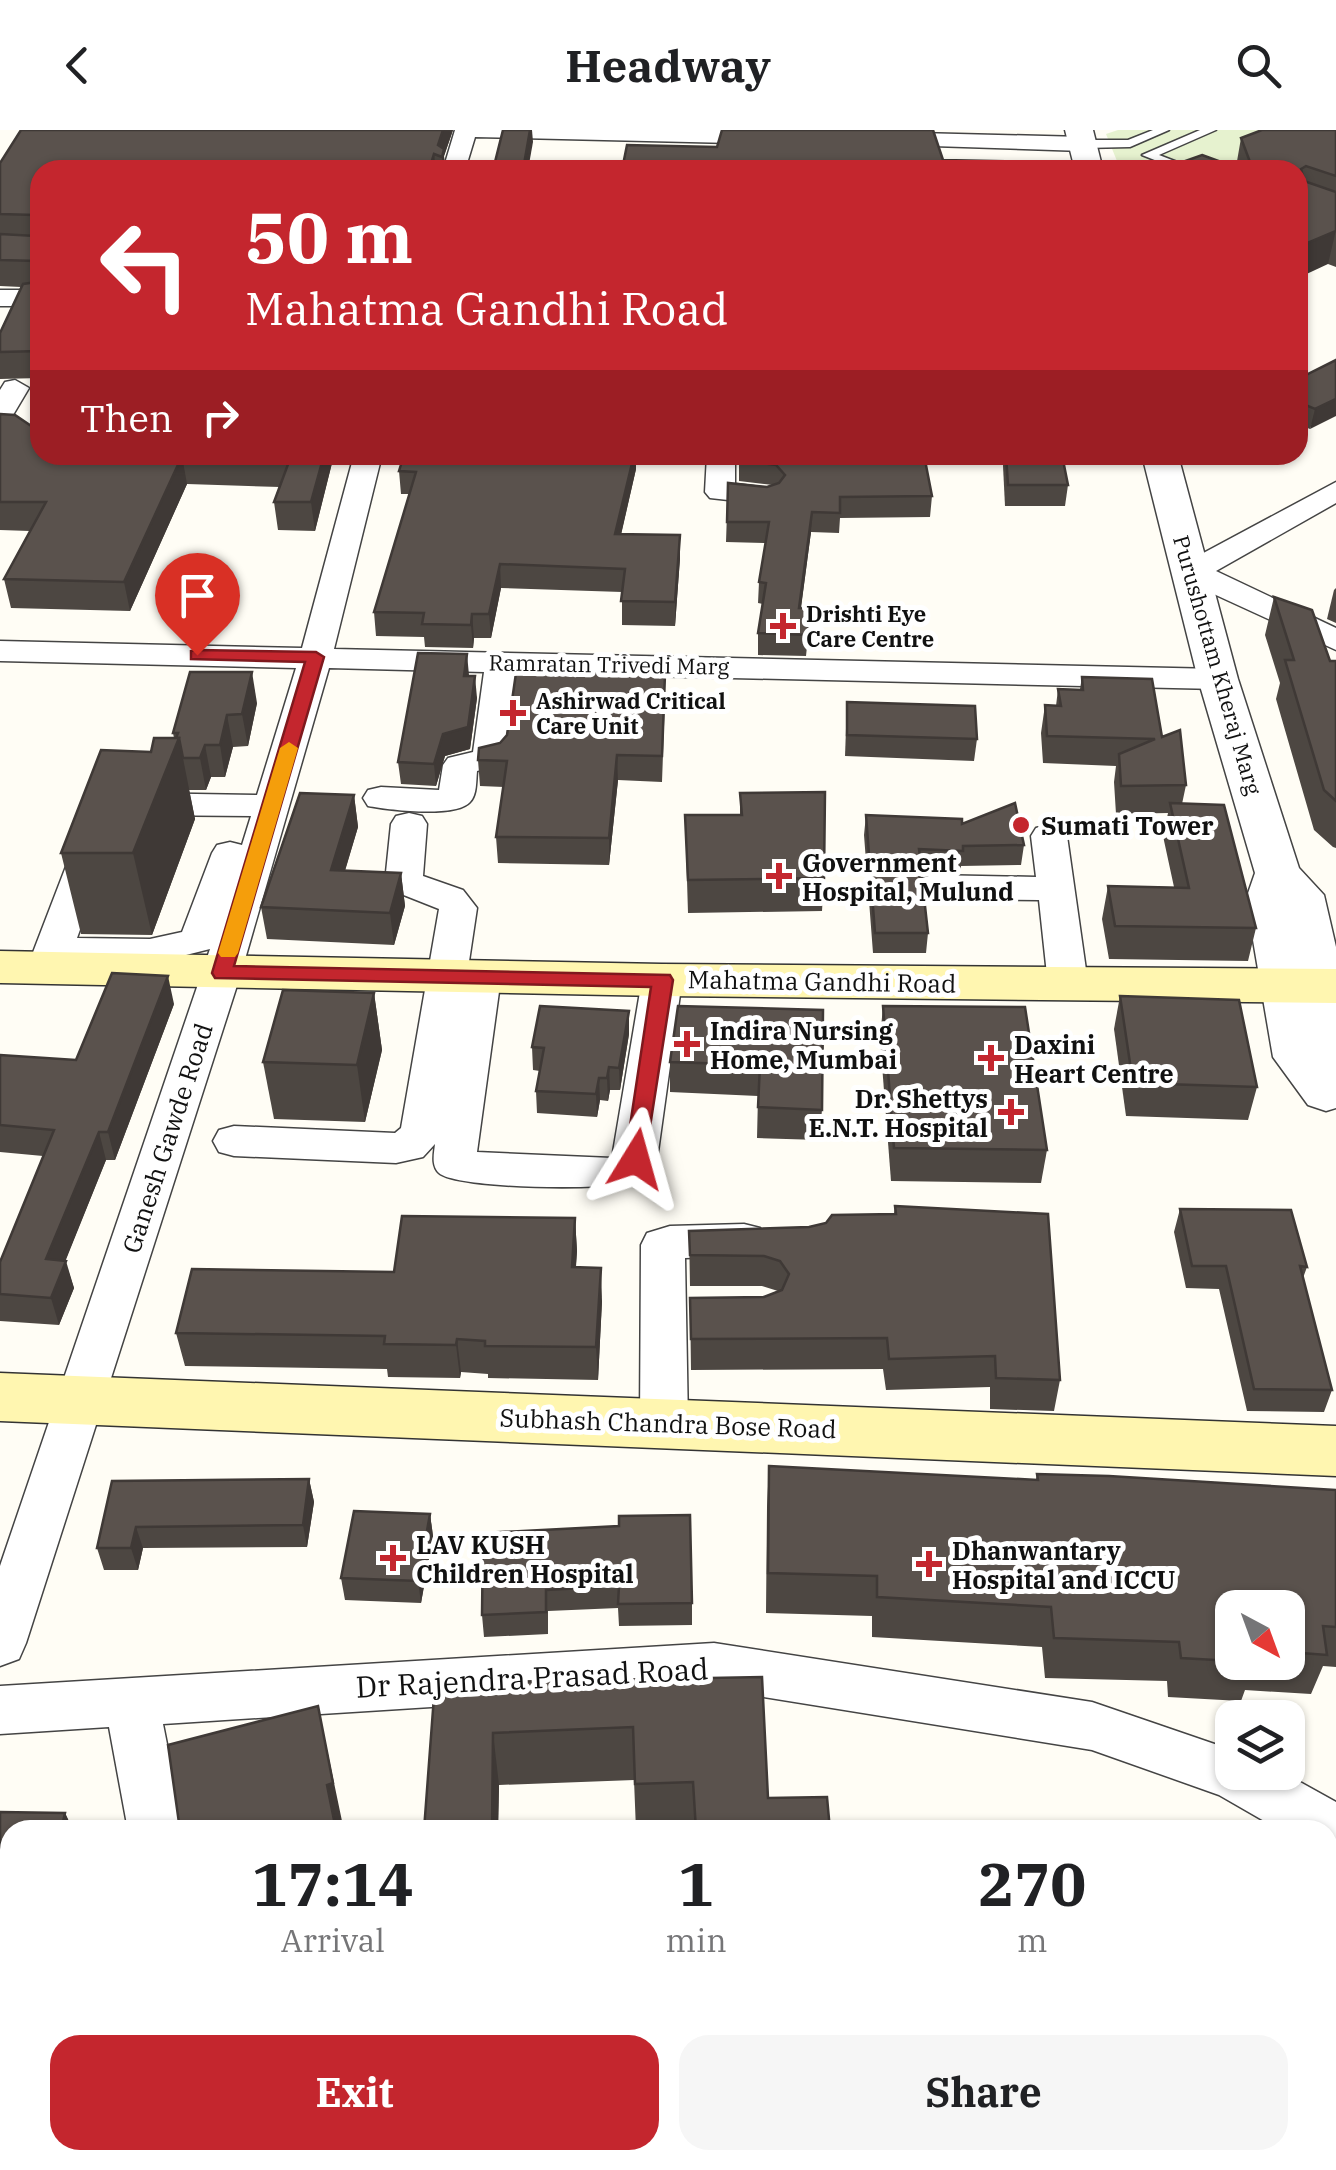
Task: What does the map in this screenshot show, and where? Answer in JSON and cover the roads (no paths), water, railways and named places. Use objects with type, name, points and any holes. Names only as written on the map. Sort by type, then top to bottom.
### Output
[{"type":"main road","name":"Mahatma Gandhi Road","points":[[33,961],[222,973],[1068,984],[1321,973]]},
{"type":"main road","name":"Subhash Chandra Bose Road","points":[[0,1398],[1336,1450]]},
{"type":"street","points":[[458,160],[469,130],[794,138]]},
{"type":"street","points":[[849,139],[884,149],[1084,150]]},
{"type":"street","points":[[0,298],[30,298]]},
{"type":"street","points":[[0,414],[15,388]]},
{"type":"street","name":"Ganesh Gawde Road","points":[[0,1644],[222,973],[260,806],[316,657],[365,465]]},
{"type":"street","points":[[721,465],[720,492],[765,495]]},
{"type":"street","name":"Purushottam Kheraj Marg","points":[[1163,465],[1218,679],[1305,890]]},
{"type":"street","points":[[1192,572],[1336,491]]},
{"type":"street","points":[[1192,572],[1336,640]]},
{"type":"street","name":"Ramratan Trivedi Marg","points":[[0,651],[1218,679]]},
{"type":"street","points":[[381,798],[448,801],[456,797],[460,764],[489,758],[502,662]]},
{"type":"street","points":[[260,806],[199,939],[192,944],[171,950],[33,961],[110,807],[260,806]]},
{"type":"street","points":[[410,824],[404,882],[450,898],[458,908],[465,977],[454,1162],[463,1167],[612,1173],[628,1170],[636,1159],[662,980]]},
{"type":"street","points":[[1049,836],[1068,984]]},
{"type":"street","points":[[932,887],[1056,888]]},
{"type":"street","points":[[1305,890],[1269,899],[1321,973],[1298,1057],[1331,1110]]},
{"type":"street","points":[[234,1140],[396,1148],[416,1140],[465,977]]},
{"type":"street","points":[[664,1423],[684,1308],[664,1245],[787,1239]]},
{"type":"street","name":"Dr Rajendra Prasad Road","points":[[0,1710],[714,1666],[1092,1726],[1236,1776],[1315,1820]]},
{"type":"street","points":[[131,1699],[154,1820]]},
{"type":"lane","points":[[1084,150],[1130,143],[1164,130]]},
{"type":"lane","points":[[1148,155],[1210,130]]},
{"type":"lane","points":[[1084,150],[1148,155],[1163,160]]},
{"type":"place","name":"Drishti Eye Care Centre","points":[[783,626]]},
{"type":"place","name":"Ashirwad Critical Care Unit","points":[[513,713]]},
{"type":"place","name":"Sumati Tower","points":[[1021,825]]},
{"type":"place","name":"Government Hospital, Mulund","points":[[779,876]]},
{"type":"place","name":"Indira Nursing Home, Mumbai","points":[[687,1044]]},
{"type":"place","name":"Daxini Heart Centre","points":[[991,1058]]},
{"type":"place","name":"Dr. Shettys E.N.T. Hospital","points":[[1011,1112]]},
{"type":"place","name":"LAV KUSH Children Hospital","points":[[393,1558]]},
{"type":"place","name":"Dhanwantary Hospital and ICCU","points":[[929,1564]]}]
